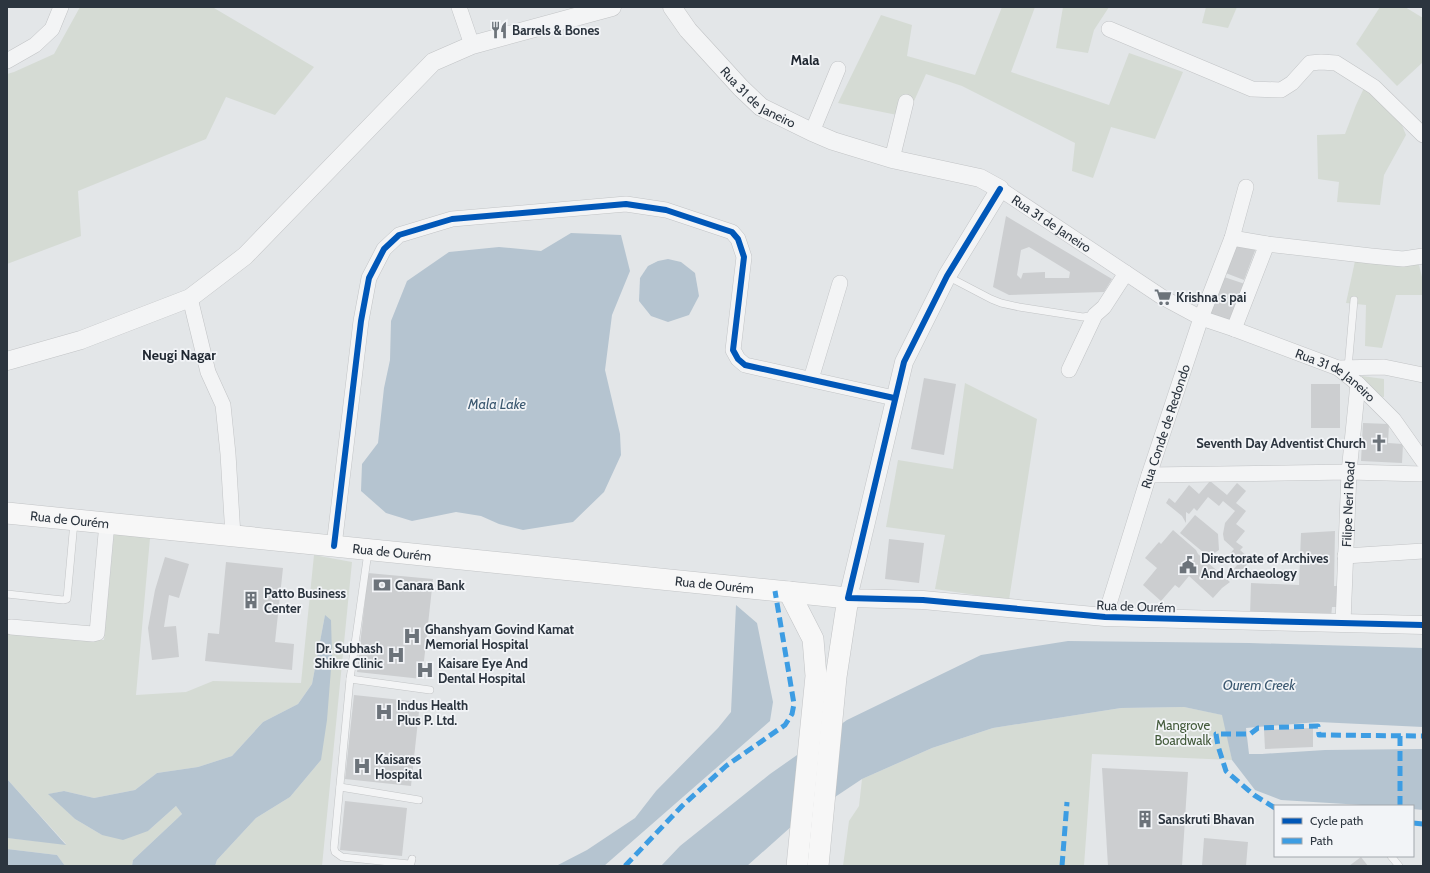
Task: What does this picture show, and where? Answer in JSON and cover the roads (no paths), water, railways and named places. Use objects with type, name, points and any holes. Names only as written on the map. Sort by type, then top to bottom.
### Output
[{"type":"main road","name":"Rua de Ourém","points":[[7,513],[848,598]]},
{"type":"main road","points":[[789,592],[813,639],[826,676],[818,866]]},
{"type":"main road","points":[[797,866],[826,676],[848,598]]},
{"type":"street","points":[[7,61],[35,45],[52,29],[61,7]]},
{"type":"street","points":[[459,7],[472,45]]},
{"type":"street","points":[[7,361],[81,340],[190,298],[245,256],[433,62],[472,45],[612,7]]},
{"type":"street","name":"Rua 31 de Janeiro","points":[[672,7],[688,30],[741,88],[761,107],[833,141],[892,158],[980,178],[1000,189],[1162,297],[1201,318],[1343,368],[1394,420],[1423,462]]},
{"type":"street","points":[[1109,29],[1252,90],[1281,90],[1292,83],[1310,63],[1336,63],[1374,87],[1423,135]]},
{"type":"street","points":[[812,132],[838,69]]},
{"type":"street","points":[[892,158],[906,102]]},
{"type":"street","name":"Rua Conde de Redondo","points":[[1105,617],[1149,474],[1201,318],[1232,238],[1246,187]]},
{"type":"street","points":[[848,598],[894,398],[904,362],[947,276],[1000,189]]},
{"type":"street","points":[[334,546],[360,321],[369,278],[384,249],[399,234],[452,219],[626,204],[666,210],[732,232],[738,238],[744,258],[733,350],[738,359],[745,365],[894,398]]},
{"type":"street","points":[[1232,238],[1267,244],[1403,259],[1423,256]]},
{"type":"street","points":[[1234,329],[1267,244]]},
{"type":"street","points":[[1069,370],[1095,315],[1104,307],[1126,273]]},
{"type":"street","points":[[810,379],[840,283]]},
{"type":"street","points":[[190,298],[208,372],[222,405],[228,454],[233,536]]},
{"type":"street","points":[[1343,368],[1384,367],[1423,374]]},
{"type":"street","name":"Filipe Neri Road","points":[[1343,623],[1349,472],[1358,384]]},
{"type":"street","points":[[1149,474],[1349,472],[1423,474]]},
{"type":"street","points":[[11,627],[93,634],[97,633],[107,523]]},
{"type":"street","points":[[1345,556],[1423,551]]},
{"type":"street","name":"Rua de Ourém","points":[[848,598],[923,600],[1105,617],[1423,625]]},
{"type":"lane","points":[[947,276],[991,299],[1019,308],[1083,317],[1095,315]]},
{"type":"lane","points":[[1343,368],[1354,300]]},
{"type":"lane","points":[[7,594],[64,600],[67,599],[74,520]]},
{"type":"lane","points":[[369,550],[350,680],[334,848],[338,855],[409,864],[411,863],[412,859]]},
{"type":"lane","points":[[350,680],[430,690]]},
{"type":"lane","points":[[340,787],[419,800]]},
{"type":"lane","points":[[1392,857],[1399,866]]},
{"type":"water","name":"Mala Lake","points":[[571,233],[621,235],[630,271],[612,315],[605,370],[620,434],[621,455],[604,492],[573,522],[523,530],[499,524],[481,516],[456,512],[412,521],[386,513],[361,491],[362,464],[378,443],[384,388],[390,360],[391,321],[407,281],[449,252],[499,247],[541,251]]},
{"type":"water","points":[[668,259],[681,262],[695,273],[699,296],[689,315],[668,322],[651,316],[639,301],[640,278],[648,266],[658,261]]},
{"type":"water","points":[[736,605],[757,623],[773,702],[770,721],[604,866],[556,866],[587,850],[635,818],[656,791],[718,728],[731,712]]},
{"type":"water","points":[[325,615],[331,620],[332,656],[327,720],[321,760],[290,797],[256,818],[217,860],[215,866],[132,866],[133,860],[182,814],[176,806],[148,831],[123,840],[102,835],[75,819],[48,794],[64,791],[94,798],[135,790],[157,773],[198,767],[232,756],[263,722],[298,704],[312,684]]},
{"type":"water","name":"Ourem Creek","points":[[1068,641],[1249,643],[1423,648],[1423,727],[1318,722],[1246,728],[1249,754],[1325,750],[1423,749],[1423,810],[1414,809],[1414,805],[1362,805],[1281,800],[1255,790],[1232,760],[1222,715],[1184,707],[1121,708],[993,728],[932,748],[862,779],[793,825],[747,866],[661,866],[680,846],[770,774],[847,720],[981,655]]},
{"type":"water","points":[[7,779],[66,845],[7,838]]},
{"type":"water","points":[[7,849],[57,855],[65,866],[7,866]]},
{"type":"place","name":"Barrels & Bones","points":[[499,30]]},
{"type":"place","name":"Krishna s pai","points":[[1163,297]]},
{"type":"place","name":"Seventh Day Adventist Church","points":[[1379,443]]},
{"type":"place","name":"Directorate of Archives And Archaeology","points":[[1188,565]]},
{"type":"place","name":"Canara Bank","points":[[382,585]]},
{"type":"place","name":"Patto Business Center","points":[[251,600]]},
{"type":"place","name":"Ghanshyam Govind Kamat Memorial Hospital","points":[[412,636]]},
{"type":"place","name":"Dr. Subhash Shikre Clinic","points":[[396,655]]},
{"type":"place","name":"Kaisare Eye And Dental Hospital","points":[[425,670]]},
{"type":"place","name":"Indus Health Plus P. Ltd.","points":[[384,712]]},
{"type":"place","name":"Kaisares Hospital","points":[[362,766]]},
{"type":"place","name":"Sanskruti Bhavan","points":[[1145,819]]},
{"type":"district","name":"Mala","points":[[805,60]]},
{"type":"district","name":"Neugi Nagar","points":[[179,355]]},
{"type":"park label","name":"Mangrove Boardwalk","points":[[1183,732]]}]
